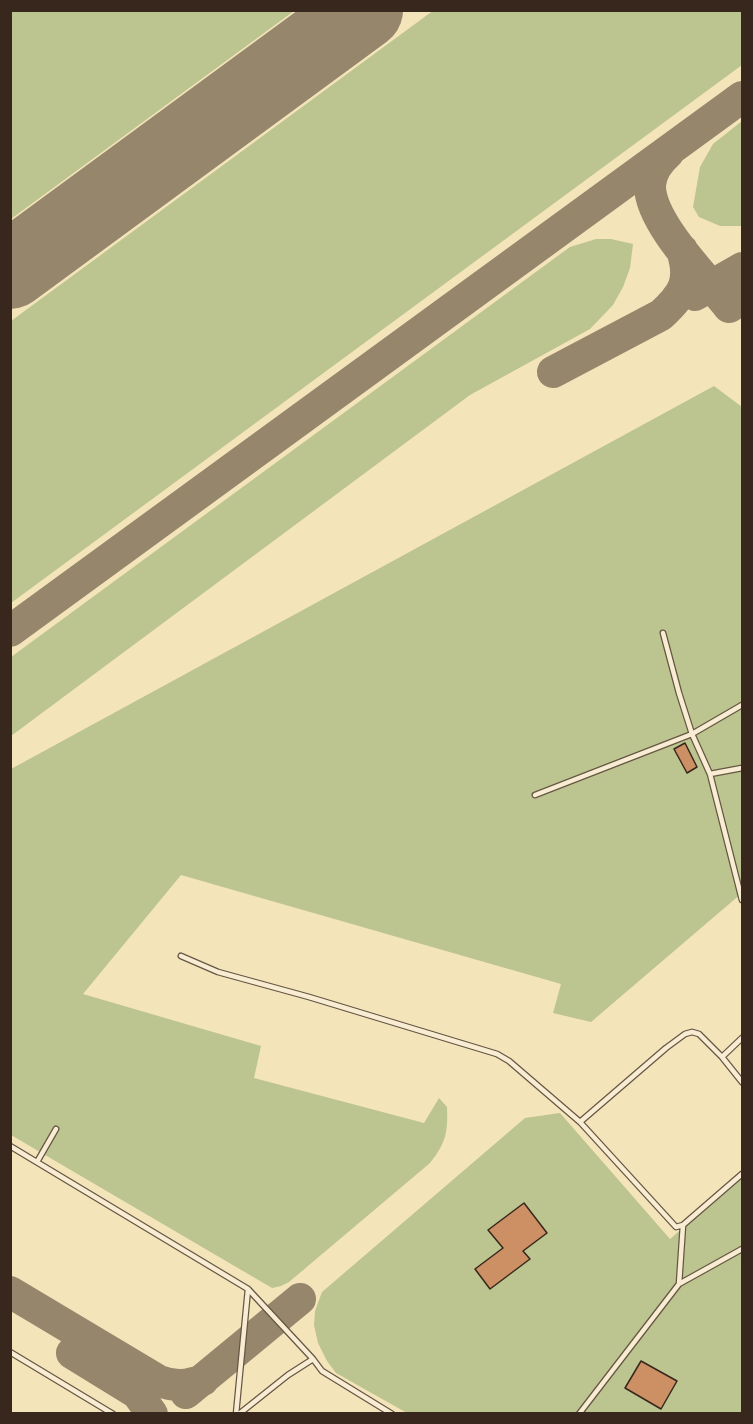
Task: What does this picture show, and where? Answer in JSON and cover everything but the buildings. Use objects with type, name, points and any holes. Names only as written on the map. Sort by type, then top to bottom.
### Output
[{"type":"lane","points":[[663,633],[678,693],[692,734],[710,774],[742,900]]},
{"type":"lane","points":[[535,795],[692,734],[742,705]]},
{"type":"lane","points":[[710,774],[742,768]]},
{"type":"lane","points":[[182,956],[218,972],[497,1054],[509,1061],[580,1122],[676,1227],[683,1225],[742,1174]]},
{"type":"lane","points":[[580,1122],[685,1034],[692,1032],[699,1034],[742,1082]]},
{"type":"lane","points":[[722,1057],[742,1038]]},
{"type":"lane","points":[[38,1162],[56,1129]]},
{"type":"lane","points":[[10,1146],[248,1289],[322,1371],[392,1413]]},
{"type":"lane","points":[[679,1284],[683,1225]]},
{"type":"lane","points":[[579,1413],[679,1284],[742,1249]]},
{"type":"lane","points":[[237,1413],[248,1289]]},
{"type":"lane","points":[[10,1352],[113,1413]]},
{"type":"lane","points":[[237,1413],[313,1359]]},
{"type":"green space","points":[[11,10],[294,10],[294,11],[11,219]]},
{"type":"green space","points":[[434,10],[742,11],[742,65],[11,603],[11,321]]},
{"type":"green space","points":[[742,121],[742,226],[720,226],[699,217],[693,207],[700,167],[713,144]]},
{"type":"green space","points":[[596,239],[611,239],[633,244],[630,268],[623,287],[613,305],[590,329],[470,395],[11,736],[11,657],[570,247]]},
{"type":"green space","points":[[714,386],[742,407],[742,893],[591,1022],[553,1013],[561,984],[181,875],[83,994],[261,1046],[254,1078],[424,1123],[439,1098],[447,1107],[445,1137],[430,1163],[289,1282],[281,1286],[272,1288],[11,1135],[11,769]]},
{"type":"green space","points":[[560,1113],[670,1239],[742,1177],[742,1413],[407,1413],[336,1373],[327,1361],[318,1343],[314,1325],[315,1311],[322,1292],[525,1118]]},
{"type":"taxiway","points":[[10,631],[742,97]]},
{"type":"taxiway","points":[[668,153],[656,168],[650,185],[652,200],[659,216],[680,249],[729,307],[742,299]]},
{"type":"taxiway","points":[[553,372],[661,315],[684,286],[686,270],[682,250]]},
{"type":"taxiway","points":[[695,295],[742,268]]},
{"type":"taxiway","points":[[10,1292],[159,1381],[181,1385],[203,1380]]},
{"type":"taxiway","points":[[186,1393],[300,1299]]},
{"type":"taxiway","points":[[72,1353],[137,1393],[152,1414]]},
{"type":"runway","points":[[10,270],[364,10]]}]
